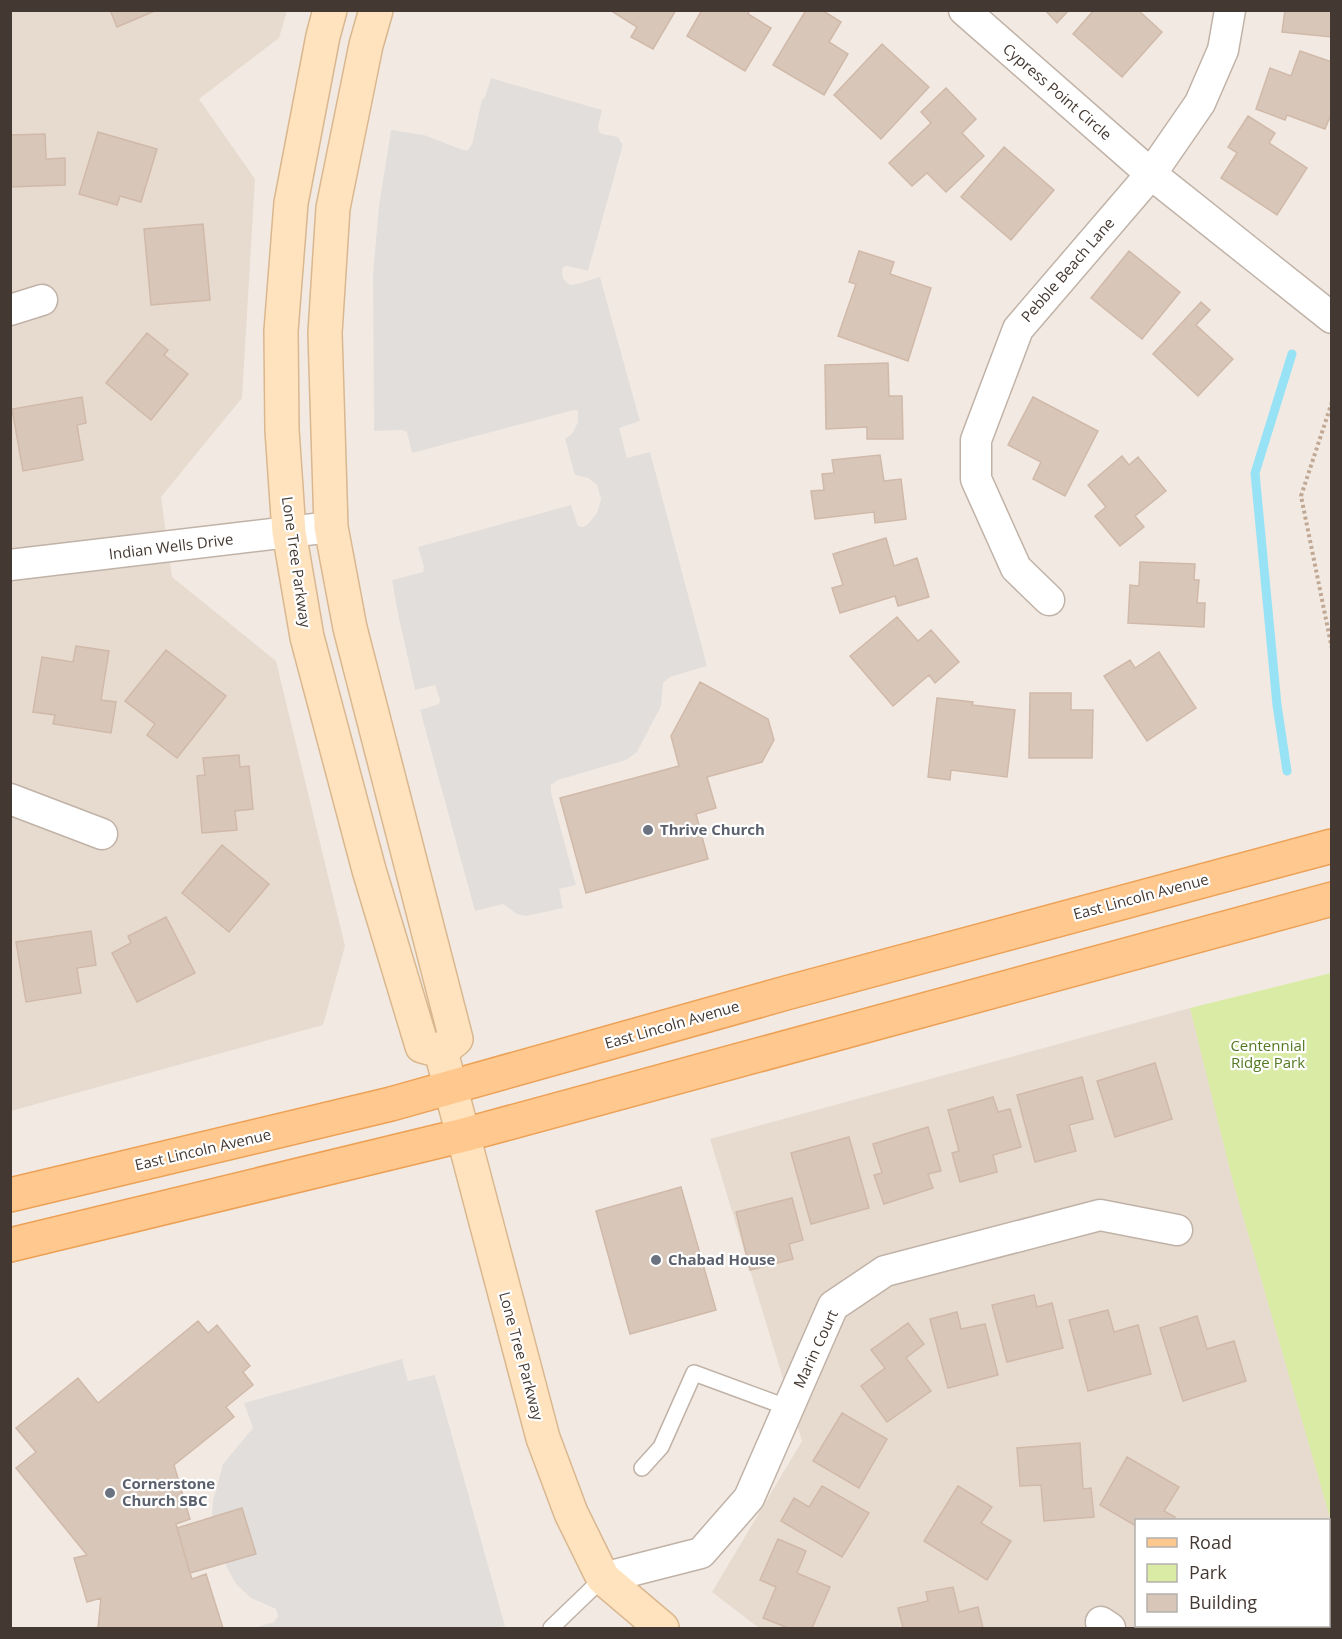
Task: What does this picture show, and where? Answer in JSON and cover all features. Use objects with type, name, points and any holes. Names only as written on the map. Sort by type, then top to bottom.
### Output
[{"type":"main road","name":"East Lincoln Avenue","points":[[10,1195],[451,1087],[786,993],[1332,846]]},
{"type":"main road","points":[[10,1245],[464,1135],[1332,898]]},
{"type":"street","name":"Lone Tree Parkway","points":[[330,10],[291,203],[281,331],[282,430],[289,532],[307,637],[369,870],[422,1046],[441,1051],[543,1438],[571,1513],[603,1578],[662,1629]]},
{"type":"street","points":[[376,10],[366,45],[333,208],[325,333],[331,527],[350,628],[456,1039],[441,1051]]},
{"type":"street","name":"Cypress Point Circle","points":[[964,10],[1151,174],[1332,318]]},
{"type":"street","points":[[1151,174],[1200,103],[1224,50],[1230,10]]},
{"type":"street","name":"Pebble Beach Lane","points":[[1049,600],[1016,568],[989,509],[976,479],[976,440],[1018,328],[1151,174]]},
{"type":"street","points":[[10,310],[42,300]]},
{"type":"street","name":"Indian Wells Drive","points":[[10,566],[331,527]]},
{"type":"street","points":[[10,799],[102,834]]},
{"type":"street","name":"Marin Court","points":[[603,1578],[701,1553],[749,1498],[833,1306],[885,1271],[1100,1215],[1177,1230]]},
{"type":"lane","points":[[642,1468],[661,1447],[694,1374],[789,1407]]},
{"type":"lane","points":[[551,1629],[603,1578]]},
{"type":"path","points":[[1332,402],[1301,496],[1332,649]]},
{"type":"shaded area","points":[[11,11],[287,11],[279,38],[199,99],[255,179],[242,398],[161,497],[172,577],[276,661],[345,946],[323,1025],[11,1111]]},
{"type":"shaded area","points":[[491,78],[602,110],[599,132],[618,137],[622,144],[588,271],[567,266],[563,267],[562,272],[568,284],[573,285],[600,277],[640,421],[619,428],[627,458],[650,452],[707,666],[670,677],[663,683],[661,706],[637,752],[626,760],[558,780],[551,785],[551,793],[576,885],[559,889],[563,908],[526,916],[517,914],[503,904],[475,911],[420,710],[439,704],[440,700],[435,685],[415,690],[392,580],[423,572],[424,567],[418,547],[571,505],[578,526],[583,527],[588,524],[597,513],[601,499],[597,485],[588,478],[575,475],[565,439],[572,434],[578,422],[578,411],[574,410],[412,453],[407,432],[402,430],[374,431],[373,274],[379,206],[391,130],[424,135],[468,150],[472,144],[482,100]]},
{"type":"shaded area","points":[[1190,1008],[1331,1514],[1331,1628],[759,1628],[712,1592],[802,1441],[710,1139]]},
{"type":"shaded area","points":[[402,1359],[408,1381],[435,1375],[505,1626],[497,1628],[257,1628],[274,1622],[278,1616],[276,1609],[251,1598],[236,1584],[226,1566],[212,1514],[213,1501],[223,1464],[253,1428],[244,1403]]},
{"type":"green space","name":"Centennial Ridge Park","points":[[1332,973],[1331,1521],[1232,1178],[1190,1008]]},
{"type":"building","points":[[110,10],[157,10],[117,27]]},
{"type":"building","points":[[610,10],[676,10],[653,49],[631,37],[637,27]]},
{"type":"building","points":[[702,10],[750,10],[748,14],[771,28],[745,71],[687,36]]},
{"type":"building","points":[[806,10],[822,10],[841,22],[829,42],[848,54],[824,95],[773,65]]},
{"type":"building","points":[[1045,10],[1069,10],[1057,23]]},
{"type":"building","points":[[1094,10],[1138,10],[1162,32],[1122,77],[1073,34]]},
{"type":"building","points":[[1285,10],[1332,10],[1332,37],[1282,32]]},
{"type":"building","points":[[882,44],[929,87],[881,139],[834,95]]},
{"type":"building","points":[[1300,51],[1332,62],[1332,112],[1325,129],[1287,115],[1285,120],[1256,109],[1270,68],[1291,76]]},
{"type":"building","points":[[946,88],[976,119],[962,133],[984,156],[946,192],[927,173],[912,186],[889,163],[931,123],[921,112]]},
{"type":"building","points":[[1248,116],[1275,133],[1269,143],[1307,168],[1277,215],[1221,178],[1237,153],[1228,147]]},
{"type":"building","points":[[98,132],[157,149],[141,202],[120,196],[117,205],[79,194]]},
{"type":"building","points":[[45,134],[46,159],[65,158],[65,185],[10,187],[10,135]]},
{"type":"building","points":[[1004,147],[1054,190],[1011,240],[961,197]]},
{"type":"building","points":[[203,224],[210,300],[151,305],[144,229]]},
{"type":"building","points":[[859,251],[894,262],[890,274],[931,288],[908,361],[838,336],[856,284],[849,282]]},
{"type":"building","points":[[1129,251],[1180,292],[1142,339],[1091,298]]},
{"type":"building","points":[[1201,302],[1210,310],[1196,325],[1233,359],[1198,396],[1153,354]]},
{"type":"building","points":[[147,333],[168,350],[164,355],[188,374],[151,420],[106,383]]},
{"type":"building","points":[[888,363],[889,396],[902,396],[903,439],[867,439],[867,427],[826,429],[825,365]]},
{"type":"building","points":[[82,397],[86,423],[77,425],[83,460],[23,471],[12,409]]},
{"type":"building","points":[[1033,397],[1098,431],[1065,496],[1033,479],[1041,462],[1008,445]]},
{"type":"building","points":[[880,455],[884,481],[901,479],[906,519],[875,523],[874,512],[815,519],[811,491],[824,490],[822,474],[834,473],[832,460]]},
{"type":"building","points":[[1122,456],[1129,465],[1138,457],[1166,491],[1135,516],[1144,527],[1120,546],[1095,516],[1106,507],[1088,485]]},
{"type":"building","points":[[886,538],[894,566],[917,558],[929,597],[898,606],[895,596],[840,613],[832,588],[843,585],[833,554]]},
{"type":"building","points":[[1140,562],[1195,564],[1194,580],[1199,580],[1197,603],[1205,603],[1204,627],[1128,623],[1130,585],[1139,586]]},
{"type":"building","points":[[897,617],[918,641],[931,630],[959,662],[935,683],[929,675],[893,706],[850,656]]},
{"type":"building","points":[[76,646],[109,651],[101,700],[116,702],[111,733],[53,724],[55,715],[33,712],[42,657],[73,662]]},
{"type":"building","points":[[166,650],[226,696],[177,758],[147,735],[155,724],[125,701]]},
{"type":"building","points":[[1159,652],[1196,708],[1147,741],[1104,676],[1130,660],[1135,668]]},
{"type":"building","points":[[700,682],[768,719],[774,740],[762,762],[707,777],[716,808],[696,814],[708,859],[586,893],[560,798],[679,766],[671,736]]},
{"type":"building","points":[[1030,693],[1071,693],[1071,710],[1093,710],[1092,758],[1029,758]]},
{"type":"building","points":[[937,698],[1015,710],[1007,777],[951,770],[950,780],[928,777]]},
{"type":"building","points":[[239,755],[240,767],[249,766],[253,809],[235,811],[237,830],[202,833],[197,776],[205,775],[203,758]]},
{"type":"building","points":[[222,845],[269,884],[229,932],[182,893]]},
{"type":"building","points":[[166,917],[195,973],[137,1002],[112,953],[131,943],[128,936]]},
{"type":"building","points":[[91,931],[96,965],[77,968],[81,993],[26,1002],[16,942]]},
{"type":"building","points":[[1155,1063],[1172,1119],[1115,1137],[1097,1081]]},
{"type":"building","points":[[1082,1077],[1093,1119],[1069,1125],[1076,1151],[1035,1162],[1017,1095]]},
{"type":"building","points":[[993,1097],[998,1112],[1010,1109],[1021,1147],[993,1155],[997,1172],[960,1182],[952,1153],[959,1151],[948,1110]]},
{"type":"building","points":[[928,1127],[941,1171],[928,1174],[933,1188],[884,1204],[874,1175],[882,1173],[873,1144]]},
{"type":"building","points":[[849,1137],[869,1208],[811,1224],[791,1153]]},
{"type":"building","name":"Chabad House","points":[[681,1187],[716,1310],[630,1334],[596,1211]]},
{"type":"building","points":[[792,1198],[803,1240],[789,1244],[793,1259],[750,1270],[736,1212]]},
{"type":"building","points":[[1034,1295],[1037,1307],[1052,1303],[1063,1348],[1007,1362],[992,1305]]},
{"type":"building","points":[[1108,1310],[1114,1332],[1138,1325],[1151,1374],[1088,1391],[1069,1320]]},
{"type":"building","points":[[957,1312],[961,1329],[985,1324],[998,1375],[948,1388],[930,1319]]},
{"type":"building","points":[[1197,1316],[1207,1349],[1234,1341],[1246,1381],[1183,1401],[1160,1328]]},
{"type":"building","name":"Cornerstone Church SBC","points":[[198,1321],[208,1333],[217,1325],[250,1366],[243,1372],[253,1385],[226,1407],[234,1417],[174,1465],[190,1519],[176,1524],[190,1573],[192,1579],[206,1574],[223,1628],[98,1628],[101,1598],[87,1602],[74,1558],[87,1555],[16,1468],[36,1452],[16,1428],[78,1378],[98,1403]]},
{"type":"building","points":[[908,1323],[924,1344],[906,1358],[931,1391],[887,1422],[861,1386],[885,1368],[871,1350]]},
{"type":"building","points":[[842,1413],[887,1439],[859,1488],[813,1461]]},
{"type":"building","points":[[1080,1443],[1083,1489],[1091,1488],[1094,1517],[1044,1521],[1041,1485],[1020,1486],[1017,1448]]},
{"type":"building","points":[[1127,1457],[1179,1487],[1164,1511],[1175,1517],[1174,1519],[1135,1519],[1135,1525],[1100,1505]]},
{"type":"building","points":[[822,1486],[869,1513],[842,1557],[781,1521],[794,1498],[809,1507]]},
{"type":"building","points":[[958,1486],[992,1507],[981,1523],[1011,1541],[987,1580],[924,1541]]},
{"type":"building","points":[[242,1508],[256,1554],[190,1573],[177,1528]]},
{"type":"building","points":[[778,1539],[806,1551],[797,1573],[830,1587],[812,1628],[788,1628],[763,1618],[776,1587],[760,1580]]},
{"type":"building","points":[[953,1587],[959,1612],[978,1607],[983,1628],[903,1628],[898,1608],[928,1601],[926,1592]]},
{"type":"building","points":[[1290,1627],[1291,1628],[1256,1628]]},
{"type":"waterway","points":[[1287,771],[1277,705],[1255,473],[1292,354]]},
{"type":"place","name":"Thrive Church","points":[[648,830]]},
{"type":"place","name":"Chabad House","points":[[656,1260]]},
{"type":"place","name":"Cornerstone Church SBC","points":[[110,1493]]}]
